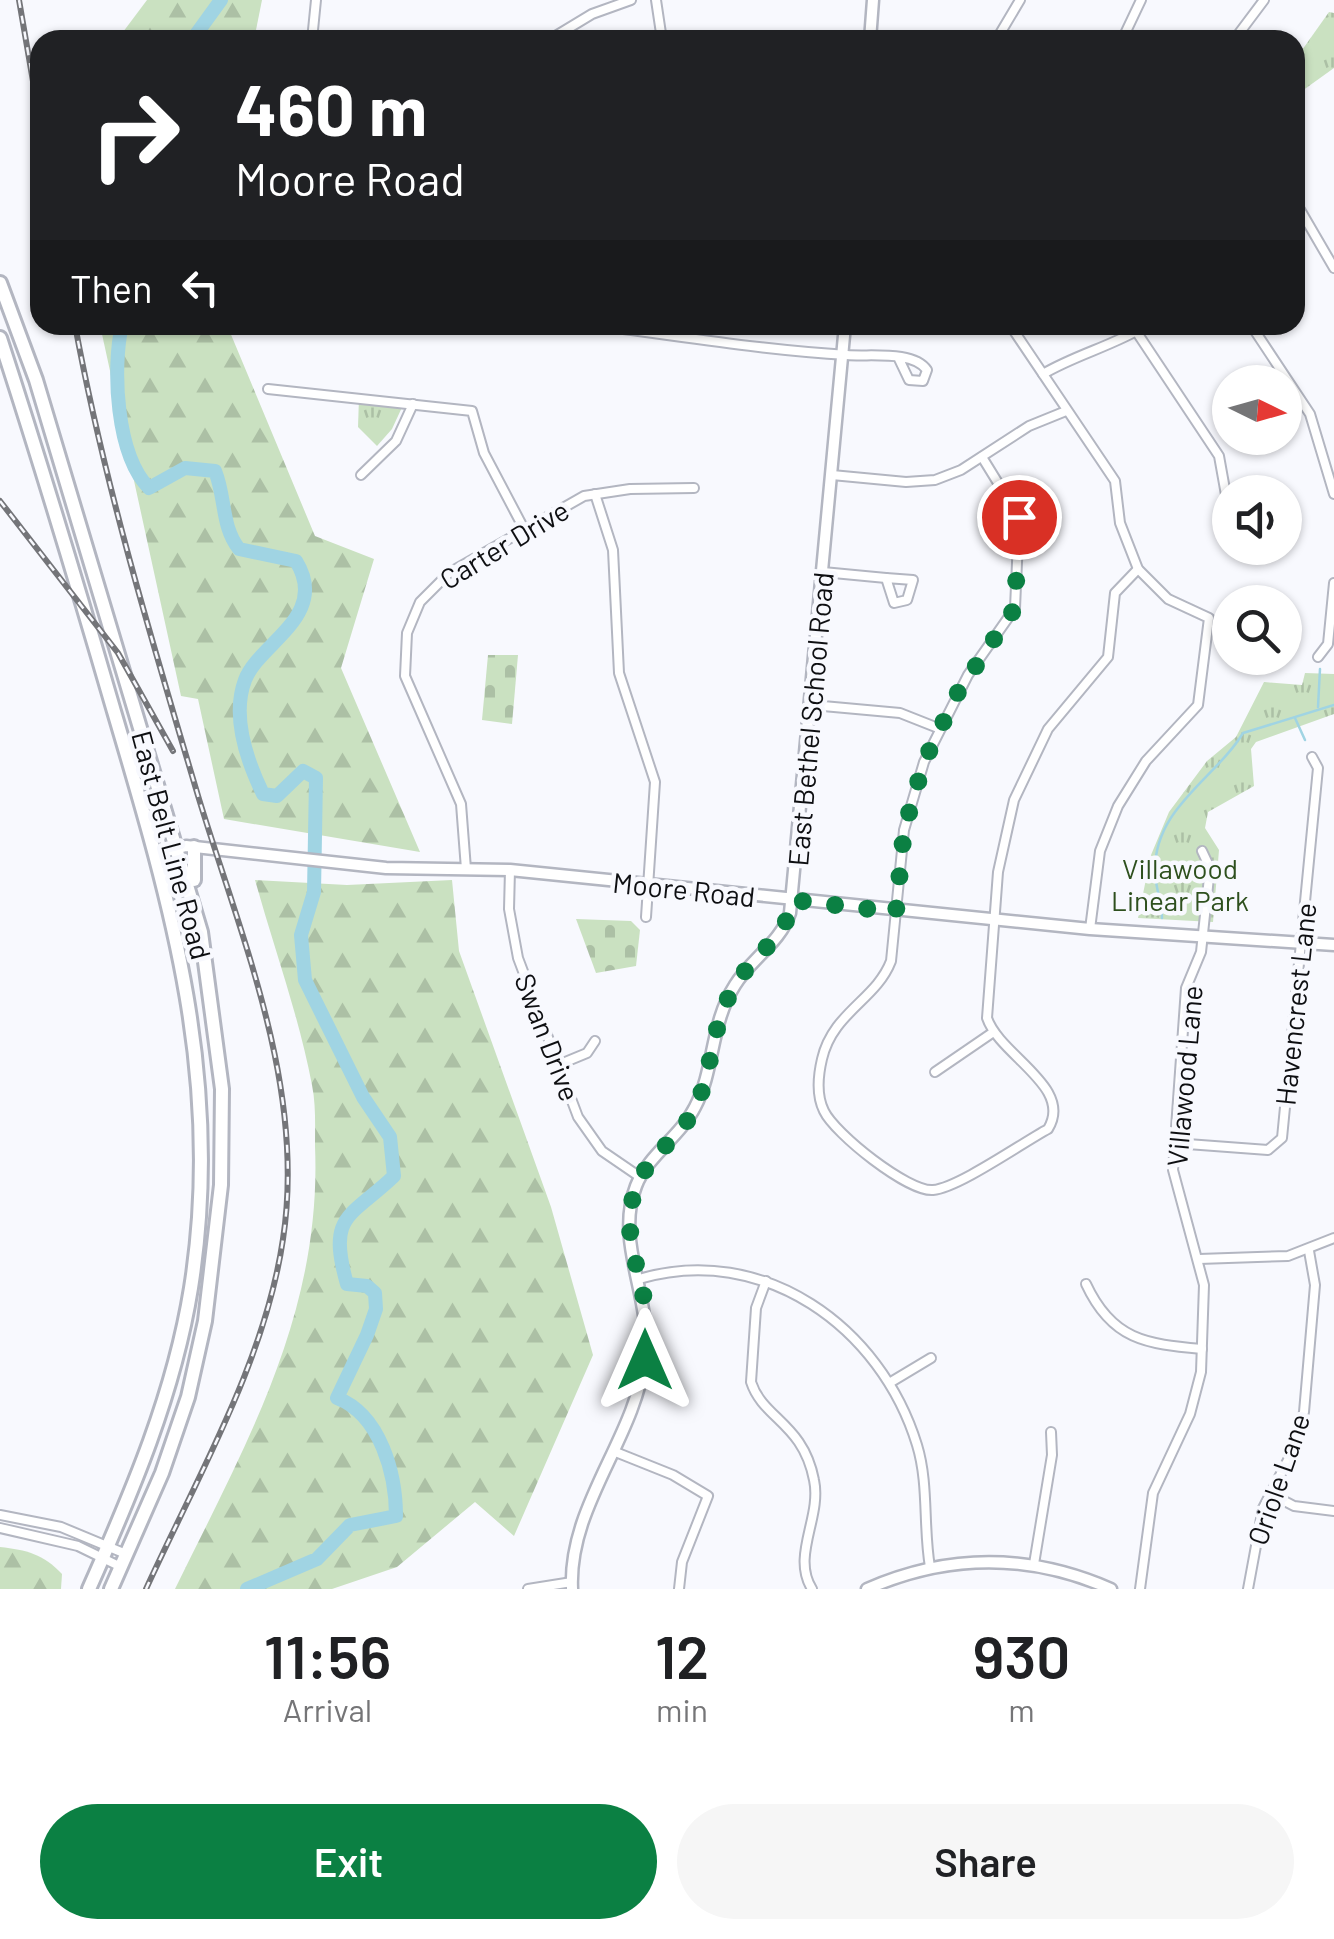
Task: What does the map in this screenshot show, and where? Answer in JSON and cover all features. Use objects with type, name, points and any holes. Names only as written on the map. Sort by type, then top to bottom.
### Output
[{"type":"main road","name":"East Belt Line Road","points":[[0,283],[16,320],[62,466],[201,932],[222,1089],[222,1185],[210,1290],[188,1397],[150,1506],[112,1587]]},
{"type":"main road","name":"East Belt Line Road","points":[[0,338],[171,904],[196,1050],[202,1162],[191,1288],[157,1424],[89,1589]]},
{"type":"main road","points":[[41,472],[62,466]]},
{"type":"main road","points":[[194,847],[191,866],[201,906],[201,932]]},
{"type":"main road","points":[[191,1288],[210,1290]]},
{"type":"street","points":[[313,30],[316,0]]},
{"type":"street","points":[[566,30],[592,14],[631,0]]},
{"type":"street","points":[[656,0],[660,30]]},
{"type":"street","points":[[871,30],[873,0]]},
{"type":"street","points":[[1002,30],[1020,0]]},
{"type":"street","points":[[1127,30],[1142,0]]},
{"type":"street","points":[[1242,30],[1264,0]]},
{"type":"street","points":[[1305,218],[1334,268]]},
{"type":"street","points":[[677,335],[842,355],[898,357]]},
{"type":"street","name":"East Bethel School Road","points":[[572,1586],[580,1528],[645,1360],[646,1317],[628,1242],[631,1204],[640,1177],[698,1103],[710,1046],[726,1000],[743,972],[787,924],[793,900],[844,335]]},
{"type":"street","points":[[1017,335],[1120,490],[1120,522],[1138,569],[1168,600],[1209,618],[1202,690],[1191,715],[1146,761],[1118,806],[1100,851],[1090,929]]},
{"type":"street","points":[[1043,374],[1079,353],[1108,346],[1125,335]]},
{"type":"street","points":[[1138,335],[1219,456],[1222,475]]},
{"type":"street","points":[[1258,335],[1310,414],[1334,494]]},
{"type":"street","points":[[268,389],[472,411],[484,453],[522,527]]},
{"type":"street","points":[[361,475],[396,441],[413,404]]},
{"type":"street","points":[[832,476],[919,482],[961,470],[1030,426],[1066,411]]},
{"type":"street","points":[[982,456],[1019,517],[1015,608],[968,675],[938,728],[908,814],[887,971],[846,1012],[829,1039],[818,1096],[828,1118],[904,1184],[920,1190],[939,1189],[1048,1130],[1053,1120],[1055,1106],[1049,1092],[992,1032],[986,1007],[1003,844],[1022,779],[1048,730],[1108,658],[1115,592],[1138,569]]},
{"type":"street","name":"Carter Drive","points":[[466,869],[461,804],[405,676],[407,633],[434,585],[522,527],[595,494],[694,488]]},
{"type":"street","points":[[595,494],[613,550],[618,673],[655,782],[646,917]]},
{"type":"street","points":[[823,572],[886,578]]},
{"type":"street","points":[[1318,657],[1328,644],[1334,583]]},
{"type":"street","points":[[812,705],[900,714],[938,728]]},
{"type":"street","name":"Havencrest Lane","points":[[1174,1143],[1268,1150],[1279,1144],[1318,768],[1312,757]]},
{"type":"street","name":"Moore Road","points":[[156,854],[177,846],[353,864],[510,870],[994,921],[1334,945]]},
{"type":"street","name":"Villawood Lane","points":[[1140,1589],[1153,1493],[1196,1399],[1202,1349],[1204,1285],[1177,1192],[1174,1143],[1186,988],[1202,937],[1210,868],[1202,851]]},
{"type":"street","name":"Swan Drive","points":[[510,870],[513,936],[578,1117],[617,1164],[640,1177]]},
{"type":"street","points":[[936,1072],[992,1032]]},
{"type":"street","points":[[558,1064],[588,1053],[595,1041]]},
{"type":"street","points":[[1198,1259],[1272,1258],[1309,1251],[1334,1238]]},
{"type":"street","name":"Oriole Lane","points":[[1248,1589],[1258,1525],[1304,1412],[1315,1284],[1309,1251]]},
{"type":"street","points":[[639,1279],[710,1267],[766,1280],[834,1320],[856,1340],[891,1382],[919,1451],[930,1567]]},
{"type":"street","points":[[766,1280],[756,1308],[751,1382],[754,1393],[791,1428],[808,1456],[816,1506],[804,1568],[812,1589]]},
{"type":"street","points":[[1086,1284],[1096,1305],[1132,1338],[1202,1349]]},
{"type":"street","points":[[891,1382],[930,1358]]},
{"type":"street","points":[[1034,1564],[1052,1455],[1050,1432]]},
{"type":"street","points":[[613,1451],[673,1475],[708,1496],[682,1562],[679,1589]]},
{"type":"street","points":[[1271,1494],[1294,1506],[1334,1510]]},
{"type":"street","points":[[0,1515],[61,1527],[124,1561]]},
{"type":"street","points":[[0,1528],[43,1535],[124,1561]]},
{"type":"street","points":[[868,1589],[930,1567],[981,1560],[1034,1564],[1111,1589]]},
{"type":"street","points":[[528,1589],[572,1586]]},
{"type":"green space","points":[[147,0],[262,0],[256,30],[124,30]]},
{"type":"green space","points":[[1329,12],[1334,13],[1334,68],[1305,89],[1305,46]]},
{"type":"green space","points":[[102,335],[231,335],[315,536],[374,559],[341,668],[420,852],[224,819],[198,699],[181,696]]},
{"type":"green space","points":[[359,398],[404,403],[392,429],[377,446],[358,427]]},
{"type":"green space","points":[[488,655],[518,655],[512,724],[482,720]]},
{"type":"green space","name":"Villawood Linear Park","points":[[1305,673],[1334,674],[1334,714],[1256,742],[1251,749],[1254,786],[1208,812],[1205,828],[1219,850],[1213,922],[1138,918],[1151,855],[1169,812],[1207,761],[1236,737],[1264,682],[1302,685]]},
{"type":"green space","points":[[255,880],[347,885],[452,880],[459,951],[551,1207],[593,1355],[514,1536],[475,1502],[397,1567],[332,1589],[175,1589],[274,1376],[306,1265],[314,1207],[312,1085]]},
{"type":"green space","points":[[576,919],[631,921],[640,930],[636,966],[596,973]]},
{"type":"green space","points":[[0,1547],[41,1557],[62,1574],[61,1589],[0,1589]]},
{"type":"waterway","points":[[199,30],[221,0]]},
{"type":"waterway","points":[[120,335],[117,387],[123,433],[129,455],[149,488],[185,468],[215,471],[229,531],[239,549],[296,561],[304,580],[304,598],[298,613],[245,680],[240,724],[263,794],[277,796],[303,771],[316,778],[314,892],[301,935],[305,980],[363,1097],[390,1137],[394,1176],[355,1210],[341,1230],[341,1261],[347,1284],[367,1286],[375,1293],[376,1309],[337,1398],[352,1406],[375,1432],[389,1465],[396,1516],[350,1525],[317,1559],[247,1589]]},
{"type":"waterway","points":[[1318,707],[1320,669]]},
{"type":"waterway","points":[[1162,918],[1155,877],[1157,849],[1175,812],[1243,733],[1334,705]]},
{"type":"waterway","points":[[1295,718],[1305,740]]},
{"type":"railway","points":[[19,0],[30,64]]},
{"type":"railway","points":[[77,335],[131,564],[266,1016],[286,1127],[288,1183],[283,1239],[261,1330],[227,1418],[146,1589]]},
{"type":"railway","points":[[0,501],[118,653],[173,751]]},
{"type":"route","points":[[645,1360],[644,1298],[628,1242],[635,1188],[646,1167],[686,1123],[698,1103],[710,1046],[726,1000],[743,972],[787,924],[793,900],[896,912],[904,830],[924,762],[968,675],[1013,615],[1022,533],[1019,517]]}]
